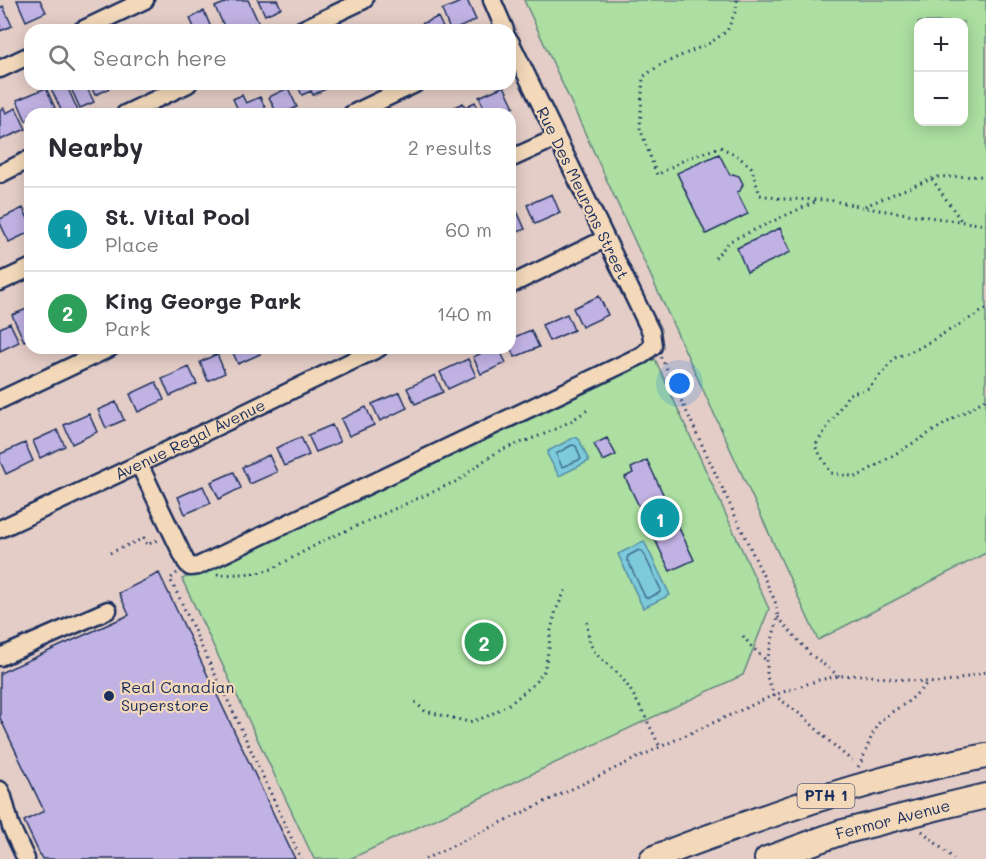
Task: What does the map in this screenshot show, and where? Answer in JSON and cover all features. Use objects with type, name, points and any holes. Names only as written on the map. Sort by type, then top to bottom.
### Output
[{"type":"highway","name":"PTH 1","points":[[661,856],[789,808],[870,783],[955,761],[986,756]]},
{"type":"highway","name":"Fermor Avenue","points":[[767,859],[840,833],[986,796]]},
{"type":"street","points":[[95,24],[145,0]]},
{"type":"street","points":[[314,24],[364,0]]},
{"type":"street","points":[[492,0],[502,24]]},
{"type":"street","name":"Rue Des Meurons Street","points":[[516,54],[651,332],[653,346]]},
{"type":"street","points":[[0,69],[24,57]]},
{"type":"street","points":[[138,108],[175,90]]},
{"type":"street","points":[[365,108],[402,90]]},
{"type":"street","points":[[516,156],[556,138]]},
{"type":"street","points":[[0,174],[24,162]]},
{"type":"street","points":[[516,282],[605,239]]},
{"type":"street","points":[[0,282],[24,271]]},
{"type":"street","points":[[139,464],[172,533],[195,564],[633,360],[653,346]]},
{"type":"street","points":[[0,400],[97,354]]},
{"type":"street","name":"Avenue Regal Avenue","points":[[0,529],[367,354]]},
{"type":"street","points":[[0,657],[108,610]]},
{"type":"street","points":[[0,790],[11,827],[26,859]]},
{"type":"path","points":[[737,0],[736,10],[727,31],[710,43],[660,65],[643,76],[639,128],[657,176],[686,159],[720,147],[736,154],[751,167],[760,195],[782,199],[829,200],[986,225]]},
{"type":"path","points":[[863,207],[936,177],[986,176]]},
{"type":"path","points":[[932,179],[962,222]]},
{"type":"path","points":[[715,258],[730,241],[820,200]]},
{"type":"path","points":[[809,448],[814,446],[849,394],[869,388],[895,358],[918,348],[986,309]]},
{"type":"path","points":[[653,346],[660,355],[775,601],[778,616],[767,661],[767,677],[774,695],[804,717],[852,761]]},
{"type":"path","points":[[814,446],[831,473],[856,477],[986,399]]},
{"type":"path","points":[[301,859],[170,579],[195,564],[221,575],[257,573],[272,569],[325,540],[459,480],[499,451],[547,433],[589,409]]},
{"type":"path","points":[[110,553],[144,538],[147,545],[172,533]]},
{"type":"path","points":[[415,702],[425,711],[469,722],[486,717],[511,703],[534,684],[544,671],[556,610],[567,587]]},
{"type":"path","points":[[778,616],[810,654],[839,676]]},
{"type":"path","points":[[587,622],[590,644],[598,656],[623,678],[660,747]]},
{"type":"path","points":[[743,636],[767,661]]},
{"type":"path","points":[[425,859],[774,695],[839,676],[860,675],[927,683],[953,681],[986,672]]},
{"type":"path","points":[[858,767],[880,722],[911,699],[927,683]]},
{"type":"path","points":[[922,831],[954,859]]},
{"type":"green space","points":[[524,0],[986,0],[986,553],[818,640]]},
{"type":"green space","points":[[655,359],[769,609],[743,675],[350,859],[314,859],[182,579]]},
{"type":"water","points":[[575,437],[579,439],[589,461],[559,476],[547,454],[548,451]]},
{"type":"water","points":[[644,541],[670,595],[643,608],[618,554]]},
{"type":"building","points":[[17,0],[40,0],[46,12],[26,21]]},
{"type":"building","points":[[232,0],[248,0],[259,24],[223,24],[215,7]]},
{"type":"building","points":[[258,0],[277,0],[281,8],[265,15]]},
{"type":"building","points":[[467,0],[476,20],[467,24],[448,24],[442,10]]},
{"type":"building","points":[[3,6],[12,26],[0,31],[0,8]]},
{"type":"building","points":[[204,11],[209,24],[192,24],[190,18]]},
{"type":"building","points":[[438,17],[441,24],[421,24]]},
{"type":"building","points":[[41,90],[47,90],[55,108],[24,108],[24,116],[17,100]]},
{"type":"building","points":[[52,90],[69,90],[77,108],[60,108]]},
{"type":"building","points":[[72,90],[88,90],[94,102],[80,108]]},
{"type":"building","points":[[93,90],[107,90],[95,95]]},
{"type":"building","points":[[289,90],[297,107],[274,108],[269,97]]},
{"type":"building","points":[[300,90],[324,90],[313,95],[311,91],[302,95]]},
{"type":"building","points":[[495,90],[506,90],[514,107],[484,108],[479,97]]},
{"type":"building","points":[[242,95],[246,103],[260,97],[265,108],[237,108],[233,99]]},
{"type":"building","points":[[475,102],[478,108],[451,108],[463,103],[465,107]]},
{"type":"building","points":[[4,108],[6,113],[16,108],[24,130],[0,140],[0,110]]},
{"type":"building","points":[[719,154],[730,175],[739,176],[743,184],[737,192],[748,214],[706,234],[677,173]]},
{"type":"building","points":[[552,194],[560,213],[535,224],[527,205]]},
{"type":"building","points":[[23,208],[24,235],[9,242],[0,219]]},
{"type":"building","points":[[516,211],[525,229],[516,233]]},
{"type":"building","points":[[780,228],[791,252],[747,272],[737,248]]},
{"type":"building","points":[[599,296],[608,315],[582,327],[573,308]]},
{"type":"building","points":[[24,310],[24,341],[12,315]]},
{"type":"building","points":[[567,314],[574,330],[549,341],[542,325]]},
{"type":"building","points":[[10,323],[19,342],[0,351],[0,328]]},
{"type":"building","points":[[531,330],[539,347],[515,357],[516,336]]},
{"type":"building","points":[[217,354],[225,373],[208,381],[200,362]]},
{"type":"building","points":[[234,354],[260,354],[238,364]]},
{"type":"building","points":[[479,354],[502,354],[506,363],[481,374],[473,357]]},
{"type":"building","points":[[468,359],[476,376],[448,389],[440,372]]},
{"type":"building","points":[[189,367],[197,384],[170,396],[162,379]]},
{"type":"building","points":[[435,375],[443,392],[415,404],[407,388]]},
{"type":"building","points":[[156,382],[164,400],[138,412],[130,394]]},
{"type":"building","points":[[400,392],[407,408],[380,421],[372,404]]},
{"type":"building","points":[[116,402],[124,420],[106,428],[98,410]]},
{"type":"building","points":[[366,407],[374,425],[349,436],[341,419]]},
{"type":"building","points":[[89,414],[97,432],[72,444],[64,425]]},
{"type":"building","points":[[332,425],[340,442],[316,452],[308,435]]},
{"type":"building","points":[[57,430],[65,446],[40,458],[33,441]]},
{"type":"building","points":[[301,437],[309,455],[284,466],[276,448]]},
{"type":"building","points":[[607,438],[616,455],[603,461],[594,444]]},
{"type":"building","points":[[25,443],[33,461],[6,474],[0,461],[0,454]]},
{"type":"building","points":[[269,455],[277,472],[250,484],[242,467]]},
{"type":"building","points":[[647,460],[694,560],[670,571],[625,477],[633,473],[631,468]]},
{"type":"building","points":[[234,472],[241,488],[219,499],[211,482]]},
{"type":"building","points":[[203,486],[211,503],[185,514],[178,497]]},
{"type":"building","name":"Real Canadian Superstore","points":[[159,573],[295,859],[42,859],[24,821],[44,811],[0,718],[0,673],[129,615],[119,593]]},
{"type":"place","name":"St. Vital Pool","points":[[660,518]]},
{"type":"place","name":"King George Park","points":[[484,642]]},
{"type":"place","name":"Real Canadian Superstore","points":[[109,696]]}]
